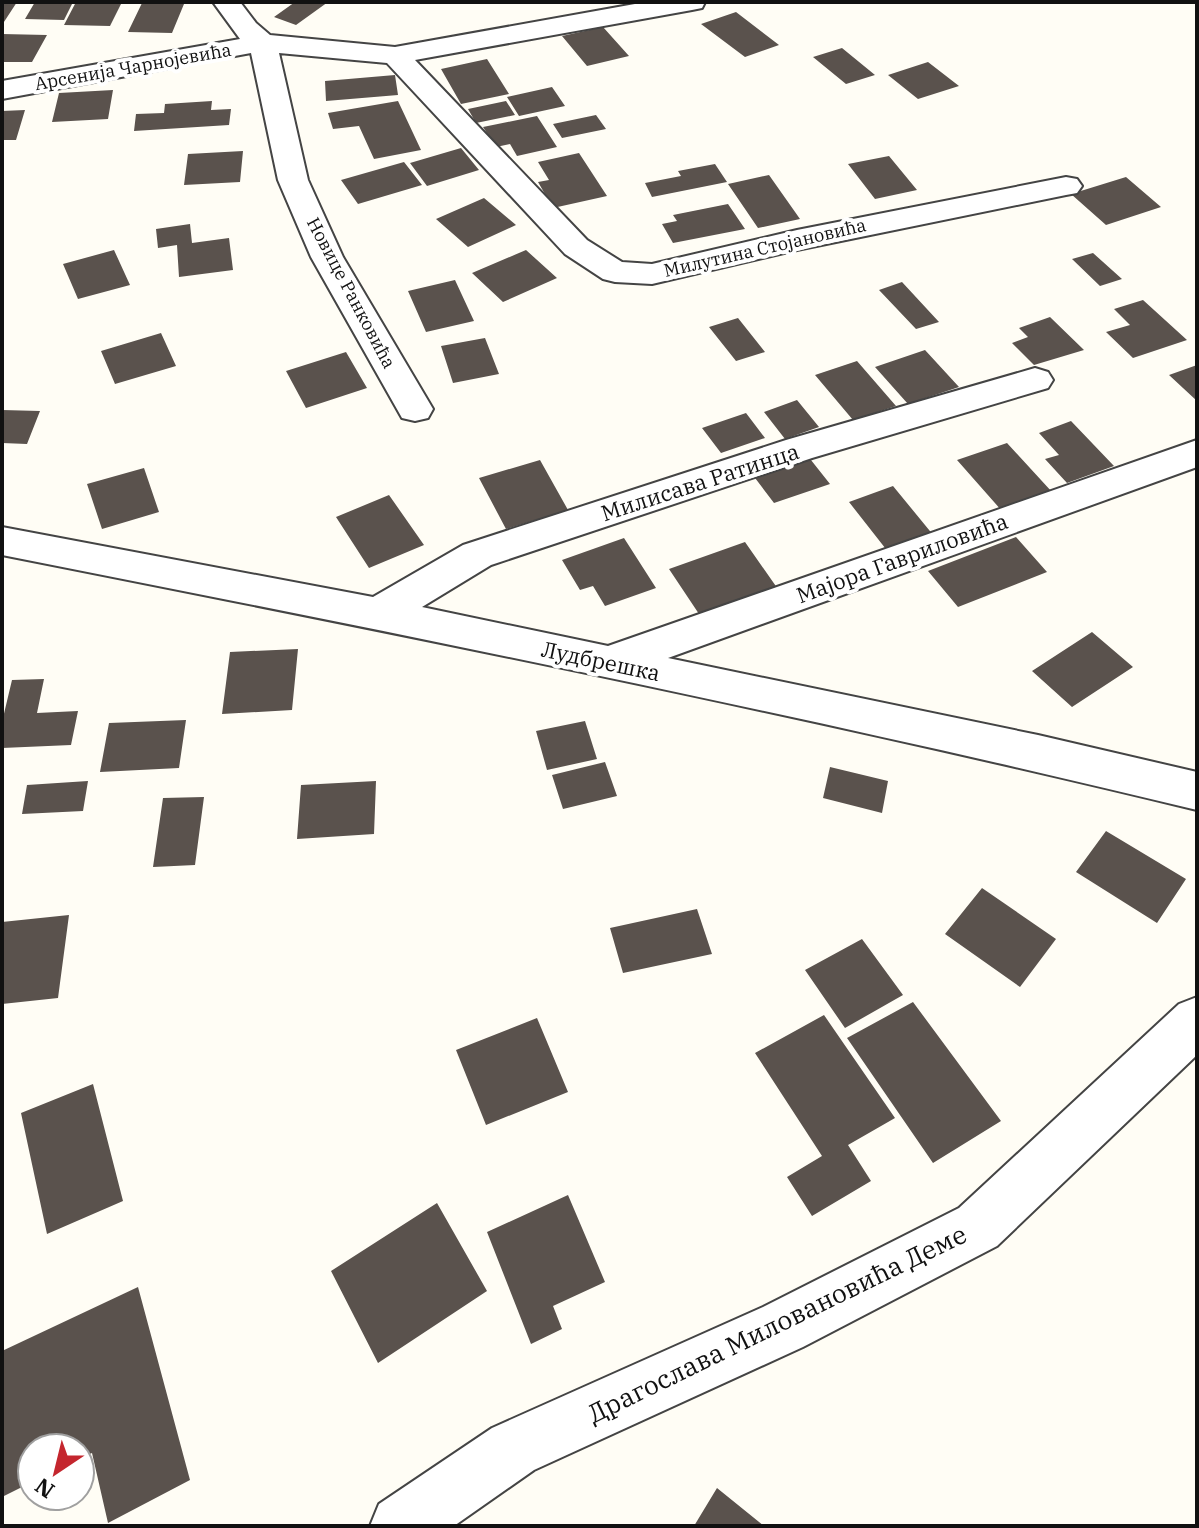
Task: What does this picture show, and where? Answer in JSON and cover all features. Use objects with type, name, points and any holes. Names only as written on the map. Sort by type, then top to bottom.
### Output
[{"type":"street","points":[[226,2],[237,15],[242,30],[263,43],[395,55],[692,2]]},
{"type":"street","name":"Арсенија Чарнојевића","points":[[2,90],[263,43]]},
{"type":"street","name":"Новице Ранковића","points":[[263,43],[293,180],[327,257],[415,409]]},
{"type":"street","name":"Милутина Стојановића","points":[[395,55],[576,247],[615,272],[652,274],[797,240],[1066,186]]},
{"type":"street","name":"Милисава Ратинца","points":[[378,614],[477,555],[799,449],[1035,380]]},
{"type":"street","name":"Мајора Гавриловића","points":[[607,663],[1197,453]]},
{"type":"street","name":"Лудбрешка","points":[[2,541],[378,614],[1038,753],[1197,791]]},
{"type":"street","name":"Драгослава Миловановића Деме","points":[[401,1526],[513,1449],[783,1327],[978,1227],[1197,1021]]},
{"type":"building","points":[[2,2],[17,2],[2,25]]},
{"type":"building","points":[[35,2],[73,2],[64,20],[25,19]]},
{"type":"building","points":[[76,2],[122,2],[110,26],[64,25]]},
{"type":"building","points":[[295,2],[328,2],[296,25],[274,17]]},
{"type":"building","points":[[142,3],[184,4],[172,33],[128,32]]},
{"type":"building","points":[[736,12],[779,45],[745,57],[701,24]]},
{"type":"building","points":[[603,27],[629,56],[587,66],[562,36]]},
{"type":"building","points":[[2,34],[47,35],[32,62],[2,62]]},
{"type":"building","points":[[842,48],[875,75],[846,84],[813,57]]},
{"type":"building","points":[[487,59],[509,94],[461,104],[441,69]]},
{"type":"building","points":[[928,62],[959,86],[918,99],[888,75]]},
{"type":"building","points":[[395,75],[398,95],[326,101],[325,81]]},
{"type":"building","points":[[552,87],[565,106],[519,116],[507,97]]},
{"type":"building","points":[[113,90],[108,119],[52,122],[59,93]]},
{"type":"building","points":[[212,101],[211,110],[231,109],[229,125],[134,131],[136,114],[164,113],[165,104]]},
{"type":"building","points":[[398,101],[421,150],[374,159],[359,126],[333,129],[328,113]]},
{"type":"building","points":[[506,101],[515,115],[476,123],[468,109]]},
{"type":"building","points":[[25,110],[16,140],[2,140],[2,111]]},
{"type":"building","points":[[596,115],[606,129],[562,138],[553,124]]},
{"type":"building","points":[[537,116],[557,147],[517,156],[510,144],[496,147],[483,127]]},
{"type":"building","points":[[461,148],[479,170],[427,186],[410,163]]},
{"type":"building","points":[[243,151],[240,182],[184,185],[188,154]]},
{"type":"building","points":[[579,153],[607,196],[553,208],[538,182],[549,180],[538,162]]},
{"type":"building","points":[[889,156],[917,190],[875,199],[848,164]]},
{"type":"building","points":[[404,162],[422,185],[358,204],[341,180]]},
{"type":"building","points":[[715,164],[727,182],[652,197],[645,183],[681,176],[678,171]]},
{"type":"building","points":[[769,175],[800,219],[758,228],[728,184]]},
{"type":"building","points":[[1126,177],[1161,207],[1106,225],[1071,194]]},
{"type":"building","points":[[484,198],[516,225],[468,247],[436,219]]},
{"type":"building","points":[[728,204],[745,229],[673,243],[662,224],[677,221],[673,215]]},
{"type":"building","points":[[190,224],[192,243],[229,238],[233,270],[179,277],[177,245],[158,248],[156,229]]},
{"type":"building","points":[[114,250],[130,285],[78,299],[63,264]]},
{"type":"building","points":[[526,250],[557,278],[503,302],[472,273]]},
{"type":"building","points":[[1093,253],[1122,279],[1100,286],[1072,259]]},
{"type":"building","points":[[455,280],[474,321],[426,332],[408,291]]},
{"type":"building","points":[[902,282],[939,322],[916,329],[879,290]]},
{"type":"building","points":[[1143,300],[1187,340],[1133,358],[1106,332],[1130,325],[1114,309]]},
{"type":"building","points":[[1050,317],[1084,350],[1034,365],[1012,343],[1028,337],[1019,328]]},
{"type":"building","points":[[738,318],[765,352],[736,361],[709,327]]},
{"type":"building","points":[[161,333],[176,366],[115,384],[101,351]]},
{"type":"building","points":[[485,338],[499,374],[453,383],[441,346]]},
{"type":"building","points":[[925,350],[959,387],[908,404],[875,367]]},
{"type":"building","points":[[346,352],[367,388],[306,408],[286,371]]},
{"type":"building","points":[[857,361],[896,406],[853,420],[815,375]]},
{"type":"building","points":[[1197,365],[1197,401],[1169,375]]},
{"type":"building","points":[[797,400],[819,427],[785,439],[764,412]]},
{"type":"building","points":[[2,410],[40,411],[27,444],[2,443]]},
{"type":"building","points":[[746,413],[765,438],[721,453],[702,428]]},
{"type":"building","points":[[1071,421],[1114,466],[1067,483],[1045,459],[1059,455],[1039,433]]},
{"type":"building","points":[[1007,443],[1052,492],[1002,511],[957,460]]},
{"type":"building","points":[[807,455],[830,484],[774,503],[752,474]]},
{"type":"building","points":[[540,460],[568,510],[506,529],[479,478]]},
{"type":"building","points":[[144,468],[159,512],[102,529],[87,484]]},
{"type":"building","points":[[893,486],[934,536],[889,553],[849,502]]},
{"type":"building","points":[[389,495],[424,545],[369,568],[336,517]]},
{"type":"building","points":[[1016,537],[1047,572],[958,607],[928,571]]},
{"type":"building","points":[[624,538],[656,588],[605,606],[593,586],[580,590],[562,560]]},
{"type":"building","points":[[745,542],[780,592],[703,620],[669,569]]},
{"type":"building","points":[[1092,632],[1133,667],[1072,707],[1032,671]]},
{"type":"building","points":[[298,649],[292,710],[222,714],[230,652]]},
{"type":"building","points":[[44,679],[37,713],[78,711],[71,745],[2,748],[2,722],[12,680]]},
{"type":"building","points":[[186,720],[179,768],[100,772],[109,723]]},
{"type":"building","points":[[585,721],[597,759],[547,770],[536,731]]},
{"type":"building","points":[[605,762],[617,796],[563,809],[552,775]]},
{"type":"building","points":[[830,767],[888,781],[882,813],[823,798]]},
{"type":"building","points":[[88,781],[83,811],[22,814],[27,785]]},
{"type":"building","points":[[376,781],[374,834],[297,839],[301,785]]},
{"type":"building","points":[[204,797],[195,865],[153,867],[163,798]]},
{"type":"building","points":[[1106,831],[1186,879],[1157,923],[1076,872]]},
{"type":"building","points":[[982,888],[1056,939],[1020,987],[945,934]]},
{"type":"building","points":[[697,909],[712,954],[623,973],[610,928]]},
{"type":"building","points":[[69,915],[58,998],[2,1004],[2,922]]},
{"type":"building","points":[[862,939],[903,995],[845,1028],[805,970]]},
{"type":"building","points":[[913,1002],[1001,1121],[933,1163],[847,1038]]},
{"type":"building","points":[[824,1015],[895,1118],[848,1145],[871,1181],[812,1216],[787,1177],[822,1156],[755,1053]]},
{"type":"building","points":[[537,1018],[568,1092],[486,1125],[456,1050]]},
{"type":"building","points":[[93,1084],[123,1201],[47,1234],[21,1113]]},
{"type":"building","points":[[568,1195],[605,1282],[553,1306],[562,1329],[531,1344],[487,1232]]},
{"type":"building","points":[[437,1203],[487,1291],[378,1363],[331,1271]]},
{"type":"building","points":[[138,1287],[190,1480],[108,1523],[96,1470],[96,1432],[16,1432],[16,1490],[2,1497],[2,1351]]},
{"type":"building","points":[[717,1488],[764,1526],[694,1526]]}]
